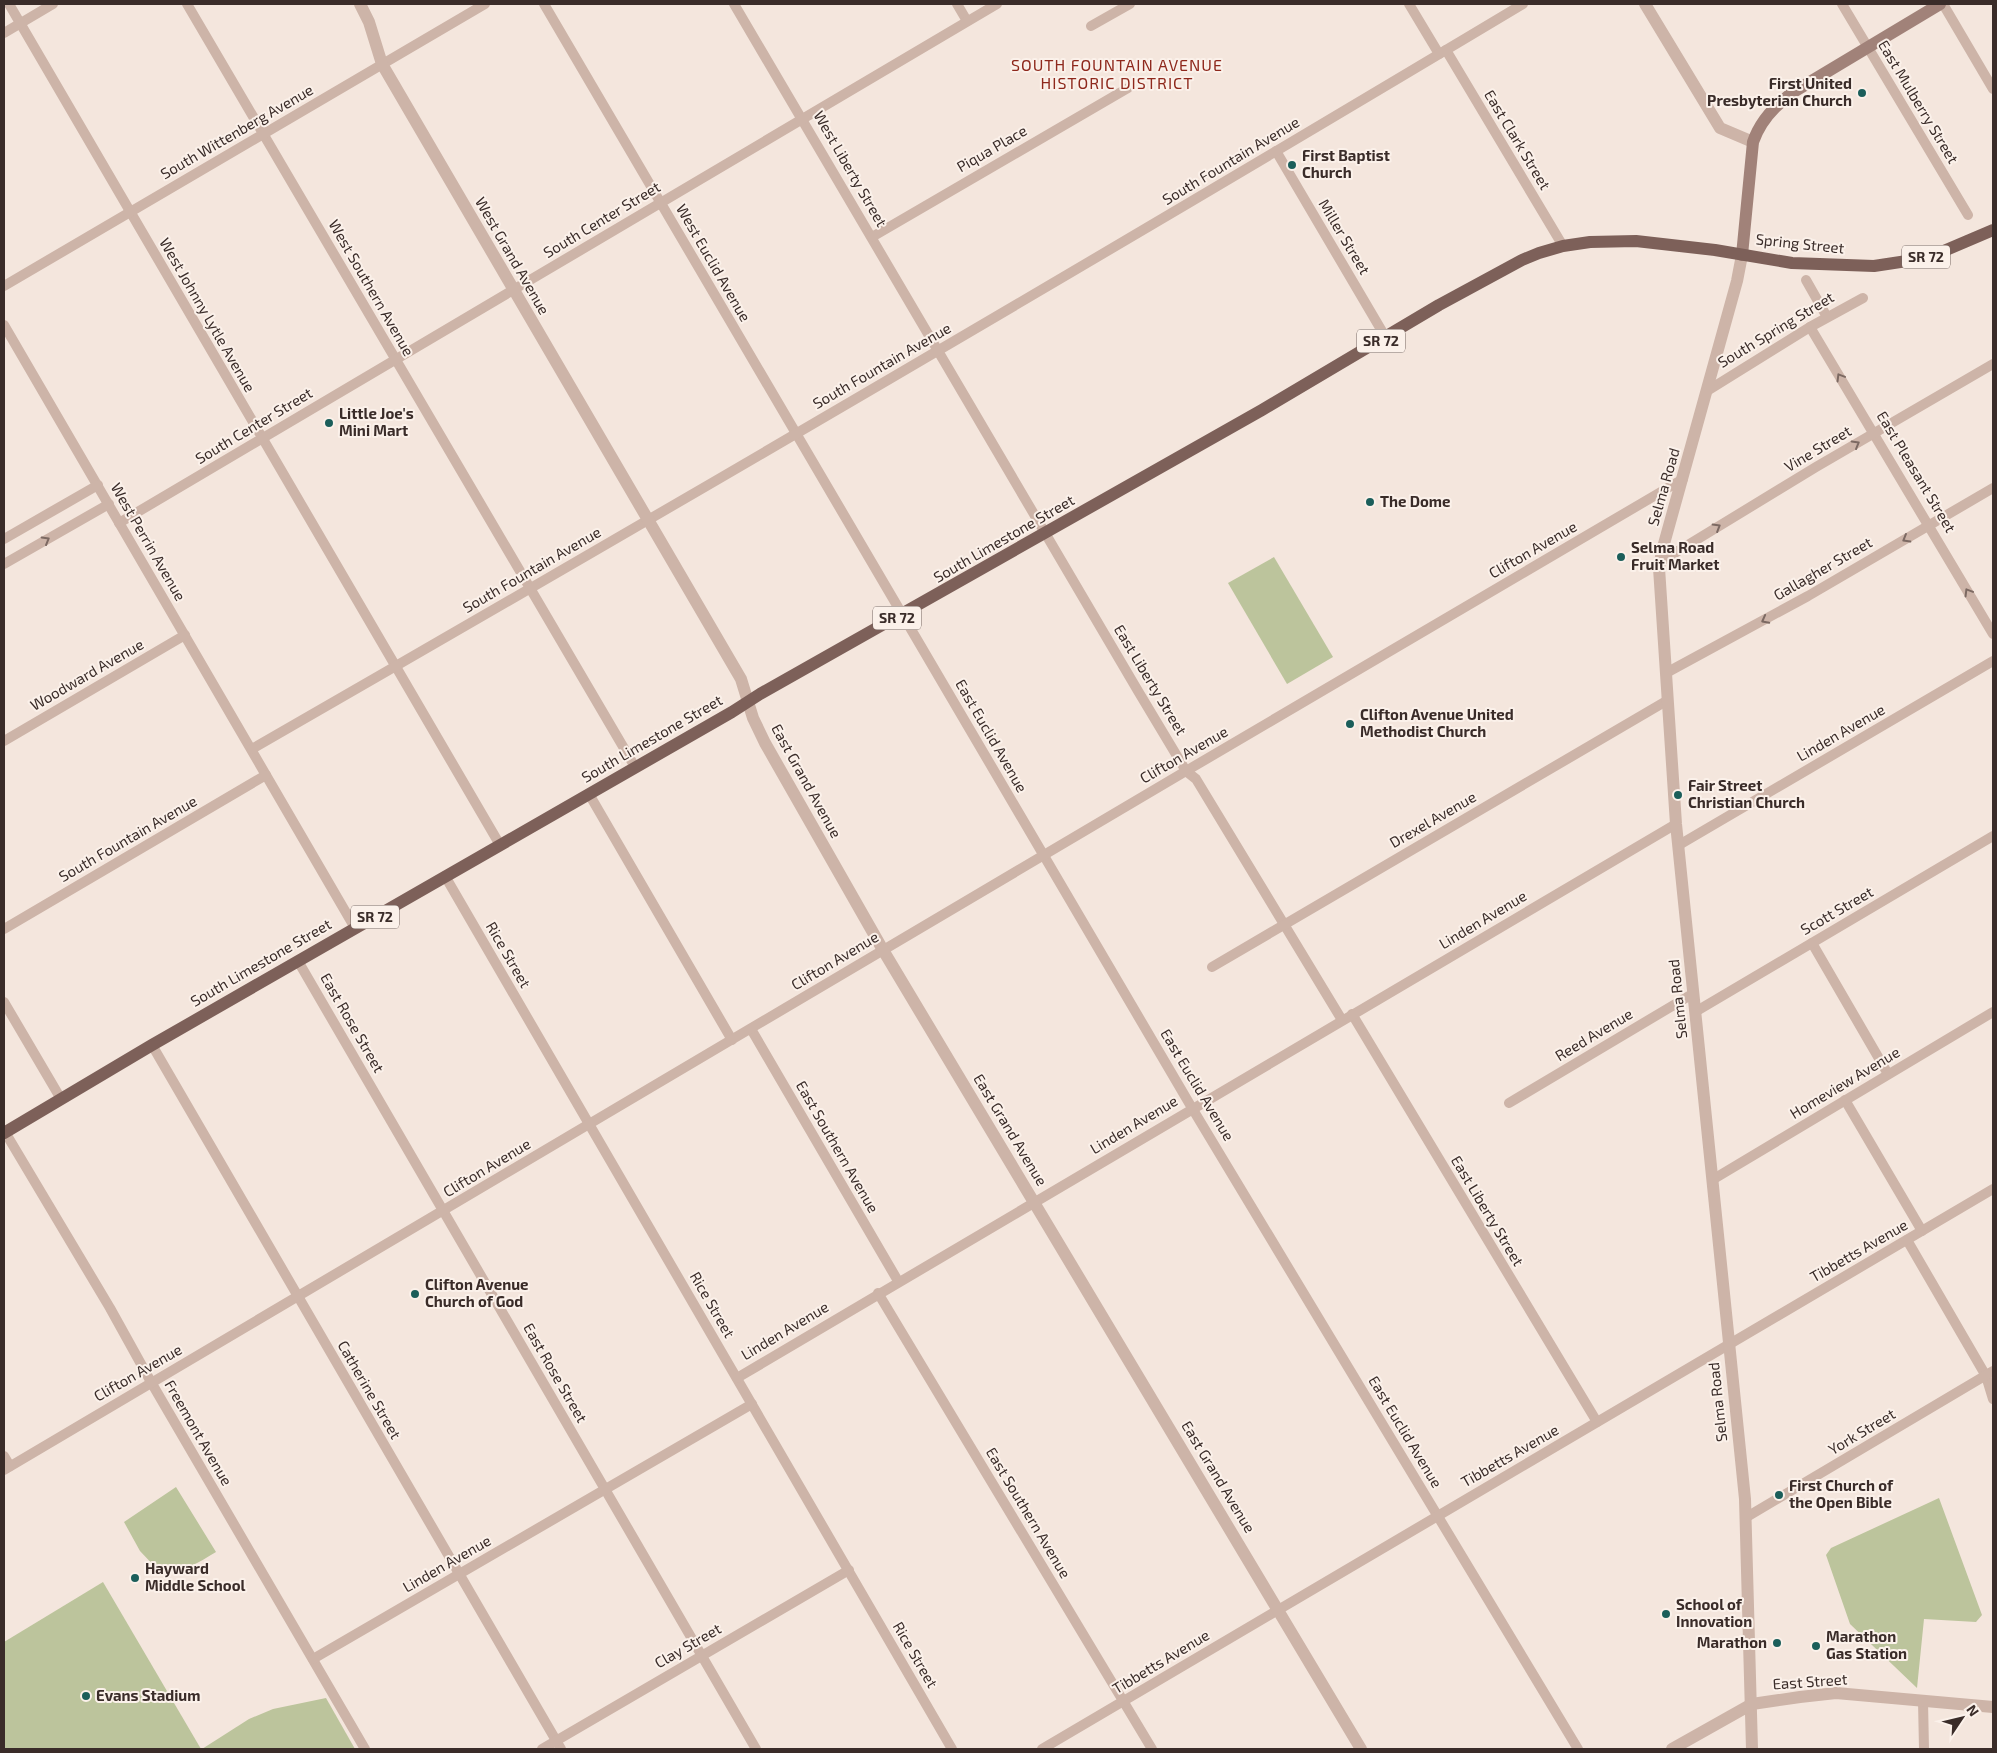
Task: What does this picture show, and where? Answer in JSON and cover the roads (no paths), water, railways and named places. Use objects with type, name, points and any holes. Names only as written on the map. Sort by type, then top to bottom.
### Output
[{"type":"main road","points":[[1742,255],[1753,142],[1757,130],[1767,116],[1784,98],[1942,4]]},
{"type":"main road","name":"Spring Street","points":[[1742,255],[1792,263],[1854,266],[1907,261],[1939,253],[1993,230]]},
{"type":"main road","name":"South Limestone Street","points":[[4,1132],[747,702],[1046,534],[1386,338],[1439,305],[1522,260],[1564,246],[1590,242],[1636,241],[1742,255]]},
{"type":"street","name":"West Johnny Lytle Avenue","points":[[9,4],[500,845]]},
{"type":"street","points":[[4,33],[53,4]]},
{"type":"street","name":"West Southern Avenue","points":[[187,4],[530,588]]},
{"type":"street","name":"West Grand Avenue","points":[[360,4],[369,22],[382,64],[648,519]]},
{"type":"street","name":"South Wittenberg Avenue","points":[[4,286],[485,4]]},
{"type":"street","name":"West Euclid Avenue","points":[[544,4],[796,433]]},
{"type":"street","name":"West Liberty Street","points":[[734,4],[938,351]]},
{"type":"street","points":[[957,4],[967,21]]},
{"type":"street","name":"South Center Street","points":[[119,523],[997,4]]},
{"type":"street","points":[[1092,26],[1130,4]]},
{"type":"street","name":"East Clark Street","points":[[1409,4],[1442,52],[1564,246]]},
{"type":"street","name":"South Fountain Avenue","points":[[252,749],[938,351],[1523,4]]},
{"type":"street","points":[[1645,4],[1720,128],[1753,142]]},
{"type":"street","name":"East Mulberry Street","points":[[1842,4],[1968,215]]},
{"type":"street","points":[[1942,4],[1993,89]]},
{"type":"street","name":"Piqua Place","points":[[872,237],[1128,88]]},
{"type":"street","name":"Miller Street","points":[[1276,152],[1386,338]]},
{"type":"street","name":"Selma Road","points":[[1742,255],[1737,281],[1660,562],[1660,589],[1676,824],[1745,1518],[1752,1749]]},
{"type":"street","points":[[1806,280],[1827,318]]},
{"type":"street","name":"South Spring Street","points":[[1707,391],[1810,326],[1863,298]]},
{"type":"street","name":"West Perrin Avenue","points":[[4,325],[355,928]]},
{"type":"street","name":"East Pleasant Street","points":[[1810,326],[1993,634]]},
{"type":"street","name":"East Liberty Street","points":[[938,351],[1186,771],[1196,779],[1342,1020]]},
{"type":"street","name":"Vine Street","points":[[1660,562],[1993,364]]},
{"type":"street","name":"East Euclid Avenue","points":[[796,433],[1192,1108],[1578,1749]]},
{"type":"street","name":"Clifton Avenue","points":[[7,1468],[1683,479]]},
{"type":"street","points":[[4,539],[98,485]]},
{"type":"street","name":"Gallagher Street","points":[[1666,673],[1808,596],[1993,488]]},
{"type":"street","points":[[4,564],[109,504]]},
{"type":"street","name":"East Grand Avenue","points":[[648,519],[742,679],[747,702],[765,743],[883,950],[1361,1749]]},
{"type":"street","points":[[530,588],[635,768]]},
{"type":"street","name":"Woodward Avenue","points":[[4,741],[185,635]]},
{"type":"street","name":"Linden Avenue","points":[[1679,845],[1993,661]]},
{"type":"street","name":"Drexel Avenue","points":[[1212,967],[1668,700]]},
{"type":"street","name":"South Fountain Avenue","points":[[4,928],[266,775]]},
{"type":"street","points":[[589,794],[732,1040]]},
{"type":"street","name":"Linden Avenue","points":[[737,1378],[898,1281],[1676,824]]},
{"type":"street","name":"Scott Street","points":[[1695,1012],[1993,836]]},
{"type":"street","name":"Rice Street","points":[[445,876],[952,1749]]},
{"type":"street","points":[[1812,943],[1888,1074]]},
{"type":"street","name":"East Rose Street","points":[[298,961],[756,1749]]},
{"type":"street","name":"Reed Avenue","points":[[1509,1103],[1694,993]]},
{"type":"street","points":[[4,1002],[61,1099]]},
{"type":"street","name":"Homeview Avenue","points":[[1712,1180],[1993,1012]]},
{"type":"street","name":"East Liberty Street","points":[[1352,1014],[1597,1422]]},
{"type":"street","name":"East Southern Avenue","points":[[751,1029],[898,1281]]},
{"type":"street","name":"Catherine Street","points":[[152,1045],[559,1745]]},
{"type":"street","points":[[1845,1100],[1922,1231]]},
{"type":"street","name":"Freemont Avenue","points":[[4,1132],[110,1308],[151,1382],[366,1749]]},
{"type":"street","name":"Tibbetts Avenue","points":[[1042,1749],[1993,1189]]},
{"type":"street","points":[[1907,1240],[1989,1373],[1993,1398]]},
{"type":"street","name":"East Southern Avenue","points":[[878,1293],[1152,1749]]},
{"type":"street","name":"York Street","points":[[1745,1518],[1989,1373]]},
{"type":"street","name":"Linden Avenue","points":[[313,1659],[752,1404]]},
{"type":"street","points":[[4,1456],[7,1468]]},
{"type":"street","name":"Clay Street","points":[[542,1749],[559,1745],[702,1655],[849,1570]]},
{"type":"street","name":"East Street","points":[[1672,1749],[1752,1704],[1836,1693],[1993,1707]]},
{"type":"street","points":[[1923,1701],[1924,1749]]},
{"type":"place","name":"First United Presbyterian Church","points":[[1862,93]]},
{"type":"place","name":"First Baptist Church","points":[[1292,165]]},
{"type":"place","name":"Little Joe's Mini Mart","points":[[329,423]]},
{"type":"place","name":"The Dome","points":[[1370,502]]},
{"type":"place","name":"Selma Road Fruit Market","points":[[1621,557]]},
{"type":"place","name":"Clifton Avenue United Methodist Church","points":[[1350,724]]},
{"type":"place","name":"Fair Street Christian Church","points":[[1678,795]]},
{"type":"place","name":"Clifton Avenue Church of God","points":[[415,1294]]},
{"type":"place","name":"First Church of the Open Bible","points":[[1779,1495]]},
{"type":"place","name":"Hayward Middle School","points":[[135,1578]]},
{"type":"place","name":"School of Innovation","points":[[1666,1614]]},
{"type":"place","name":"Marathon","points":[[1777,1643]]},
{"type":"place","name":"Marathon Gas Station","points":[[1816,1646]]},
{"type":"place","name":"Evans Stadium","points":[[86,1696]]},
{"type":"district","name":"SOUTH FOUNTAIN AVENUE HISTORIC DISTRICT","points":[[1117,74]]}]
